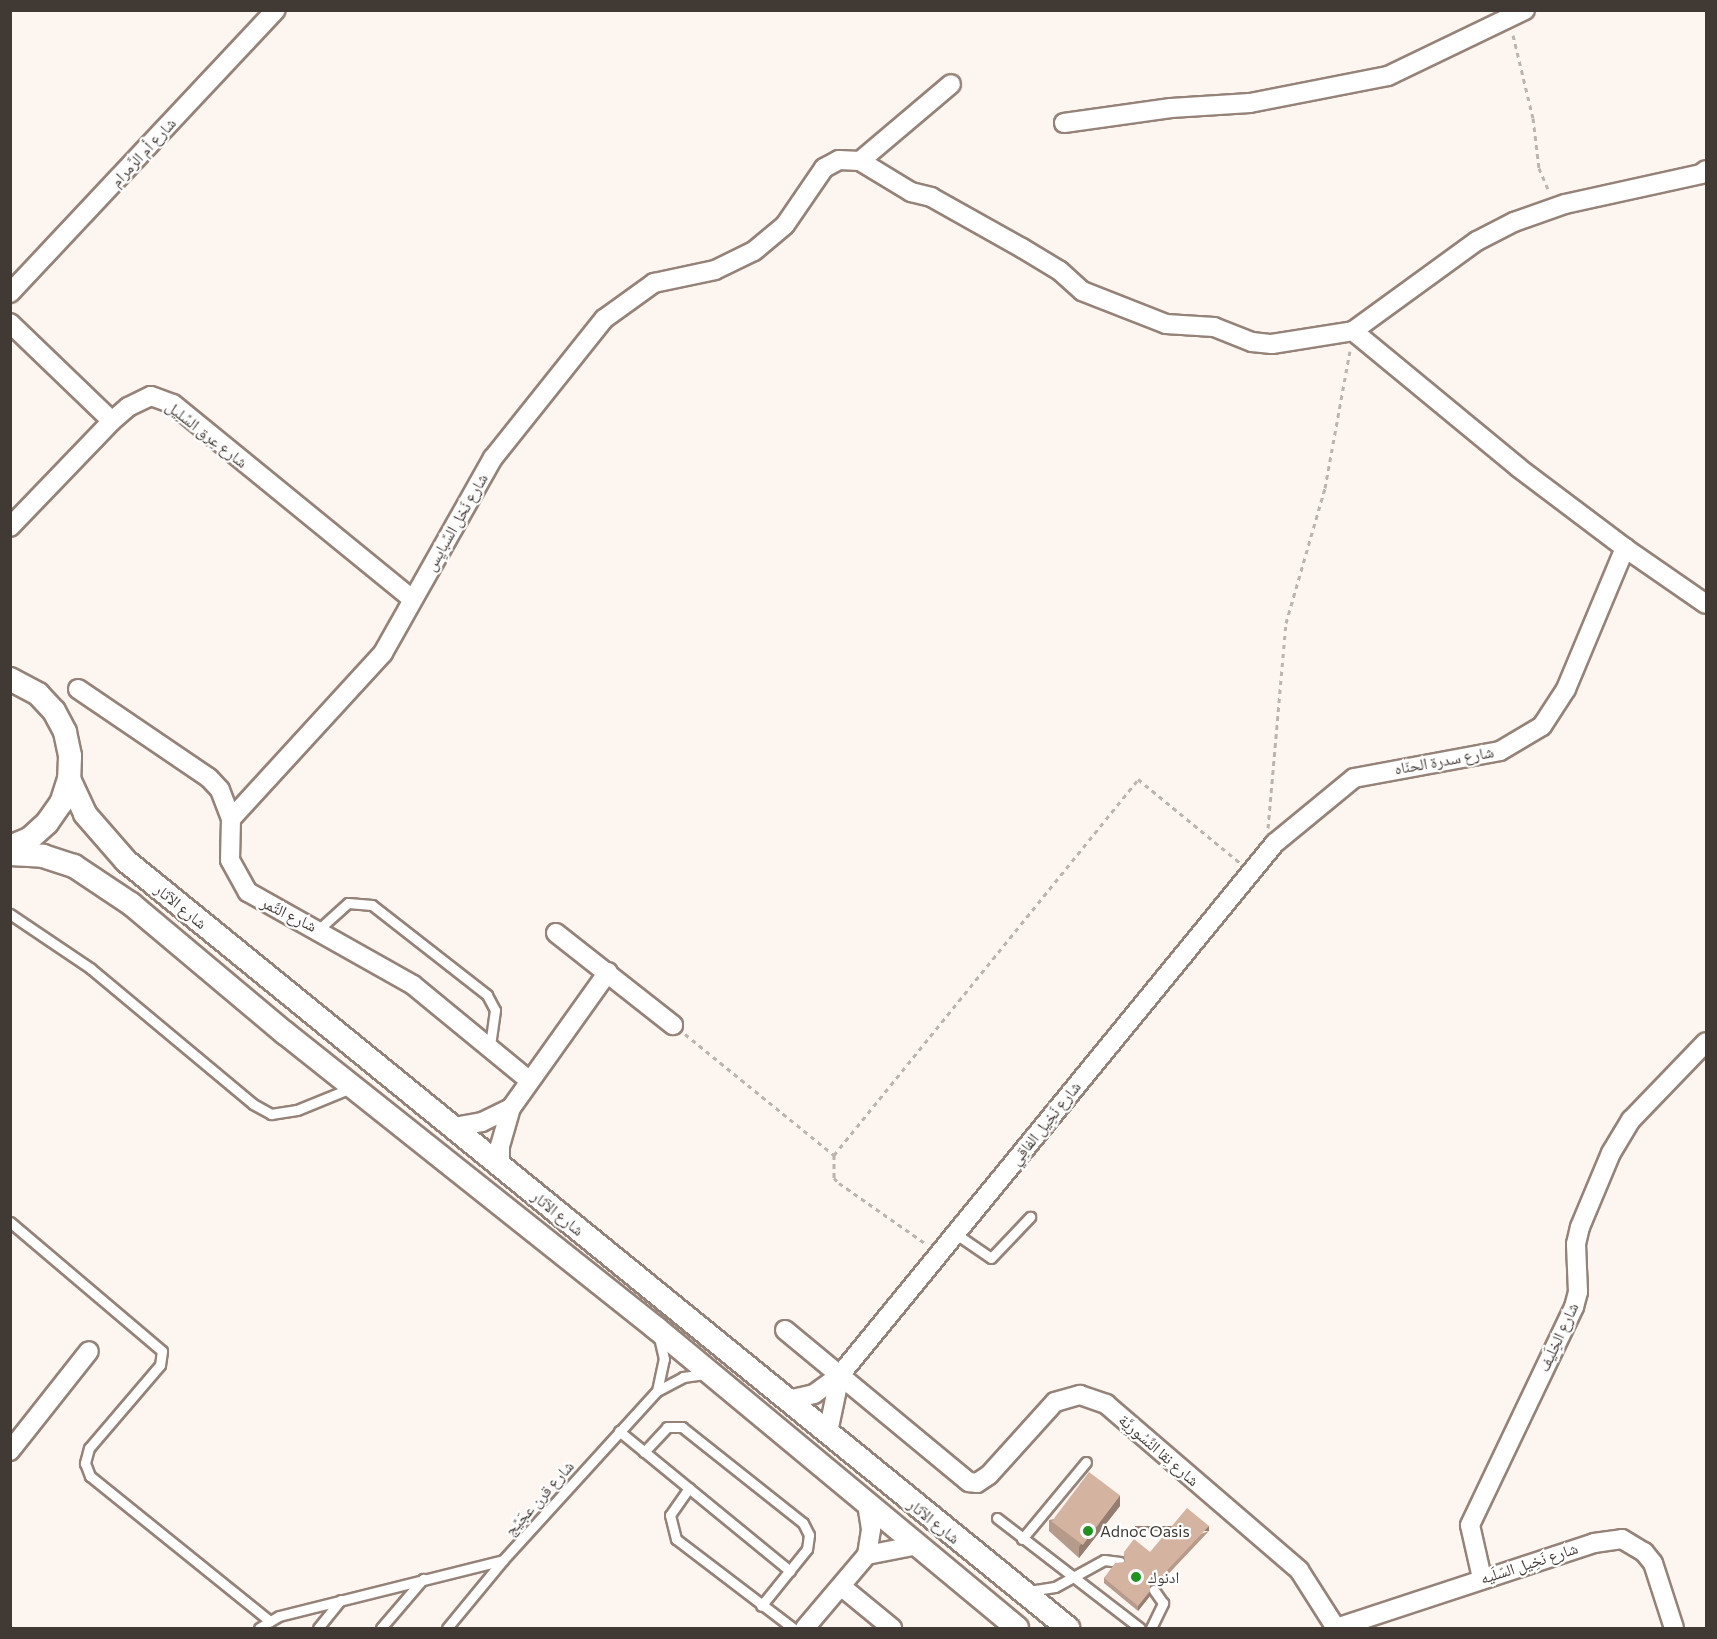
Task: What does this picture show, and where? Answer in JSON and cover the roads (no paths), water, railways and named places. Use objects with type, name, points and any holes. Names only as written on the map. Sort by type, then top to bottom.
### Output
[{"type":"street","name":"شارع أم الرَّمرام","points":[[10,293],[276,10]]},
{"type":"street","points":[[1064,123],[1170,108],[1250,103],[1388,76],[1525,10]]},
{"type":"street","points":[[951,84],[860,161],[911,192],[931,197],[1022,248],[1060,271],[1082,291],[1166,324],[1214,327],[1252,342],[1272,344],[1353,331],[1477,241],[1556,207],[1701,174],[1707,170]]},
{"type":"street","name":"شارع نَخل السِّبايِس","points":[[231,819],[370,670],[492,458],[518,422],[604,319],[654,283],[715,270],[754,251],[785,225],[825,168],[839,160],[860,161]]},
{"type":"street","points":[[10,323],[112,421]]},
{"type":"street","points":[[1353,331],[1624,549],[1707,604]]},
{"type":"street","name":"شارع عِرق السِّلِيل","points":[[10,527],[112,421],[128,407],[150,396],[173,404],[412,599]]},
{"type":"street","name":"شارع سدرة الحنّاه","points":[[1250,870],[1266,852],[1354,778],[1500,751],[1542,726],[1566,689],[1624,549]]},
{"type":"street","points":[[10,679],[38,694],[54,711],[65,732],[70,756],[69,779],[61,802],[47,823],[29,839],[10,847]]},
{"type":"street","name":"شارع التَّمر","points":[[78,689],[209,778],[228,805],[231,819],[230,860],[248,892],[319,929],[413,985],[530,1081]]},
{"type":"street","name":"شارع الآثار","points":[[69,779],[85,814],[126,861],[1068,1629]]},
{"type":"street","name":"شارع الآثار","points":[[10,854],[43,856],[74,866],[100,881],[656,1328],[708,1374],[1017,1629]]},
{"type":"street","name":"شارع نَخِيل الفاقِي","points":[[788,1400],[814,1395],[840,1375],[1250,870]]},
{"type":"street","points":[[556,933],[673,1025]]},
{"type":"street","points":[[500,1166],[500,1146],[511,1108],[608,972]]},
{"type":"street","name":"شارع الخِلَيف","points":[[1482,1578],[1471,1541],[1474,1511],[1574,1307],[1578,1292],[1576,1244],[1584,1216],[1616,1145],[1650,1098],[1707,1042]]},
{"type":"street","points":[[454,1127],[482,1122],[511,1108]]},
{"type":"street","points":[[785,1330],[840,1375]]},
{"type":"street","points":[[10,1451],[89,1351]]},
{"type":"street","name":"شارع نَخِيل الفاقِي","points":[[828,1432],[840,1375]]},
{"type":"street","name":"شارع نِقا النِّسُورِيَّة","points":[[840,1375],[969,1482],[983,1480],[1055,1402],[1066,1397],[1093,1397],[1299,1570],[1335,1628]]},
{"type":"street","points":[[805,1629],[867,1555],[871,1529],[867,1503]]},
{"type":"street","name":"شارع نَخِيل السّلَيه","points":[[1335,1628],[1594,1542],[1622,1539],[1644,1552],[1653,1563],[1674,1629]]},
{"type":"street","points":[[867,1555],[918,1545]]},
{"type":"street","points":[[842,1587],[892,1629]]},
{"type":"lane","points":[[319,929],[348,903],[372,905],[487,994],[495,1010],[490,1046]]},
{"type":"lane","points":[[10,914],[90,968],[253,1104],[271,1114],[297,1110],[354,1087]]},
{"type":"lane","points":[[956,1234],[991,1258],[1030,1217]]},
{"type":"lane","points":[[10,1222],[162,1351],[160,1365],[89,1448],[85,1462],[90,1476],[270,1621]]},
{"type":"lane","points":[[656,1328],[664,1359],[657,1390]]},
{"type":"lane","name":"شارع قرن عجَيِّج","points":[[447,1629],[503,1560],[657,1390],[683,1377],[708,1374]]},
{"type":"lane","points":[[644,1452],[667,1427],[682,1426],[798,1518],[807,1529],[809,1542],[790,1571],[761,1606]]},
{"type":"lane","points":[[619,1431],[790,1571]]},
{"type":"lane","points":[[1022,1539],[1086,1462]]},
{"type":"lane","points":[[689,1488],[670,1515],[676,1539],[793,1629]]},
{"type":"lane","points":[[997,1518],[1071,1579],[1140,1629]]},
{"type":"lane","points":[[259,1629],[270,1621],[341,1600],[503,1560]]},
{"type":"lane","points":[[1020,1591],[1045,1590],[1071,1579],[1104,1560],[1120,1562]]},
{"type":"lane","points":[[381,1629],[423,1579]]},
{"type":"lane","points":[[1151,1629],[1163,1603],[1154,1590]]},
{"type":"lane","points":[[318,1629],[341,1600]]},
{"type":"place","name":"Adnoc Oasis","points":[[1088,1531]]},
{"type":"place","name":"ادنوك","points":[[1136,1577]]}]
